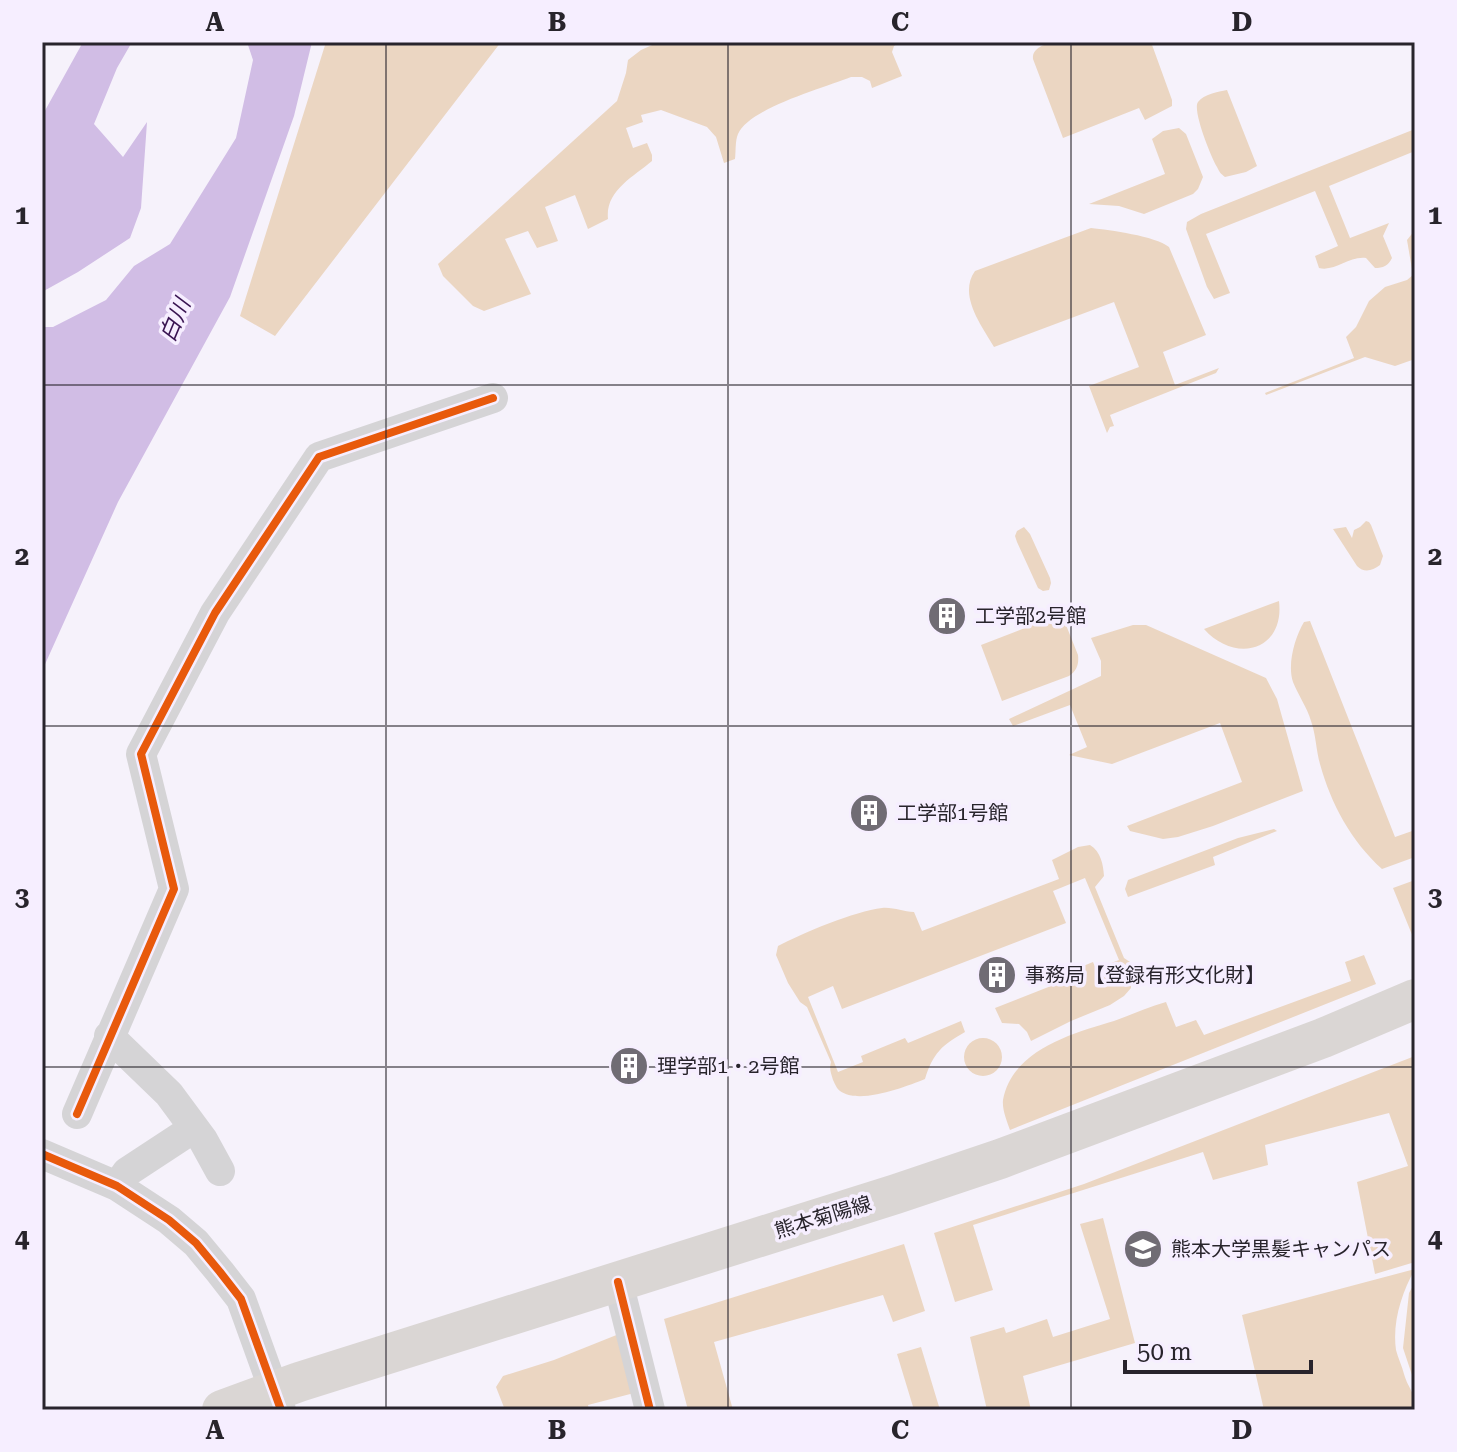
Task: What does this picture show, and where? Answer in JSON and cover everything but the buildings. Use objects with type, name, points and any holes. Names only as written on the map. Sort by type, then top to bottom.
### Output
[{"type":"main road","name":"熊本菊陽線","points":[[222,1410],[278,1400],[618,1282],[1000,1159],[1323,1038],[1415,999]]},
{"type":"street","points":[[77,1114],[174,889],[141,754],[215,613],[319,457],[493,398]]},
{"type":"street","points":[[109,1036],[169,1094],[203,1140],[220,1171]]},
{"type":"street","points":[[117,1186],[127,1172],[194,1128]]},
{"type":"street","points":[[42,1154],[117,1186],[169,1220],[196,1243],[241,1299],[278,1400]]},
{"type":"street","points":[[618,1282],[650,1410]]},
{"type":"shaded area","points":[[326,42],[501,42],[275,336],[240,316]]},
{"type":"shaded area","points":[[659,42],[900,42],[892,52],[902,76],[872,88],[870,81],[851,77],[771,107],[745,125],[737,137],[735,159],[724,163],[716,137],[707,127],[661,110],[641,115],[643,122],[626,128],[633,148],[647,143],[652,161],[616,193],[608,209],[608,219],[588,229],[575,195],[545,207],[558,241],[537,248],[528,231],[505,239],[531,294],[484,311],[473,306],[443,276],[438,264],[617,101],[628,60]]},
{"type":"shaded area","points":[[1052,42],[1151,42],[1172,106],[1145,120],[1139,108],[1063,138],[1033,59],[1036,50]]},
{"type":"shaded area","points":[[1227,90],[1257,166],[1225,177],[1207,144],[1197,107],[1204,97]]},
{"type":"shaded area","points":[[1179,128],[1186,134],[1203,177],[1193,194],[1144,214],[1119,206],[1089,204],[1165,174],[1152,139],[1163,131]]},
{"type":"shaded area","points":[[1415,129],[1415,151],[1329,186],[1350,238],[1389,223],[1383,236],[1392,258],[1387,265],[1375,268],[1366,258],[1359,258],[1331,268],[1319,268],[1315,256],[1338,246],[1315,191],[1206,234],[1230,293],[1214,299],[1186,229],[1187,222]]},
{"type":"shaded area","points":[[1091,228],[1143,237],[1169,247],[1206,335],[1163,352],[1175,385],[1219,368],[1216,373],[1110,415],[1114,426],[1107,433],[1089,386],[1139,367],[1114,302],[994,347],[973,310],[969,290],[975,271]]},
{"type":"shaded area","points":[[1415,230],[1415,359],[1395,366],[1365,357],[1266,395],[1354,358],[1346,337],[1356,327],[1369,301],[1385,287],[1413,275],[1407,240]]},
{"type":"shaded area","points":[[1366,521],[1371,525],[1383,556],[1380,565],[1374,569],[1362,570],[1333,529],[1346,527],[1352,538],[1354,530]]},
{"type":"shaded area","points":[[1024,527],[1050,578],[1049,590],[1038,588],[1017,542],[1017,531]]},
{"type":"shaded area","points":[[1279,601],[1279,618],[1274,631],[1266,641],[1255,647],[1243,649],[1230,646],[1216,640],[1204,629]]},
{"type":"shaded area","points":[[1058,605],[1078,655],[1076,670],[1069,676],[1002,701],[981,645],[1048,619]]},
{"type":"shaded area","points":[[1310,621],[1395,837],[1415,830],[1415,857],[1382,869],[1352,834],[1330,793],[1311,721],[1291,675],[1295,643],[1304,622]]},
{"type":"shaded area","points":[[1133,625],[1146,625],[1266,678],[1277,699],[1303,791],[1213,826],[1163,839],[1130,831],[1127,826],[1242,782],[1220,723],[1112,764],[1069,755],[1087,747],[1070,705],[1013,726],[1009,719],[1101,676],[1101,661],[1091,638]]},
{"type":"shaded area","points":[[1274,829],[1277,831],[1213,857],[1215,865],[1128,897],[1125,889],[1128,880],[1238,838]]},
{"type":"shaded area","points":[[1090,845],[1099,855],[1104,872],[1095,887],[1124,958],[1130,962],[1131,988],[1124,996],[1031,1041],[1019,1024],[1002,1023],[995,1008],[1051,986],[1049,980],[1093,962],[1096,969],[1119,960],[1085,878],[1053,891],[1066,923],[842,1009],[833,986],[808,997],[838,1072],[863,1062],[861,1056],[905,1038],[908,1043],[961,1021],[965,1032],[939,1051],[925,1079],[870,1095],[848,1095],[839,1090],[830,1069],[831,1062],[807,1007],[788,983],[776,955],[778,946],[844,918],[882,908],[914,912],[922,931],[1059,879],[1052,860],[1078,847]]},
{"type":"shaded area","points":[[1415,880],[1415,942],[1393,888]]},
{"type":"shaded area","points":[[1364,955],[1376,984],[1010,1130],[1003,1104],[1009,1083],[1018,1068],[1046,1046],[1166,1002],[1176,1027],[1196,1020],[1204,1035],[1351,981],[1345,962]]},
{"type":"shaded area","points":[[983,1038],[997,1043],[1002,1057],[997,1071],[983,1076],[969,1071],[964,1057],[969,1043]]},
{"type":"shaded area","points":[[1415,1056],[1415,1262],[1375,1274],[1357,1182],[1408,1166],[1389,1113],[1265,1145],[1268,1165],[1213,1180],[1203,1152],[973,1225],[993,1290],[955,1302],[934,1233],[1084,1184]]},
{"type":"shaded area","points":[[1103,1218],[1135,1343],[1023,1376],[1031,1410],[987,1410],[970,1337],[1004,1327],[1006,1333],[1047,1319],[1053,1337],[1110,1319],[1080,1224]]},
{"type":"shaded area","points":[[904,1244],[925,1311],[893,1322],[883,1295],[714,1342],[733,1410],[688,1410],[664,1319]]},
{"type":"shaded area","points":[[1415,1269],[1399,1308],[1395,1339],[1415,1410],[1264,1410],[1242,1315]]},
{"type":"shaded area","points":[[1415,1282],[1415,1384],[1403,1348],[1409,1293]]},
{"type":"shaded area","points":[[624,1332],[638,1392],[588,1405],[589,1410],[505,1410],[496,1387],[503,1376]]},
{"type":"shaded area","points":[[921,1347],[940,1410],[914,1410],[897,1354]]},
{"type":"water","points":[[83,42],[132,42],[117,68],[94,124],[123,157],[147,122],[141,208],[130,238],[42,292],[42,116]]},
{"type":"water","name":"白川","points":[[247,42],[312,42],[294,116],[230,297],[118,502],[42,671],[42,327],[53,327],[106,300],[134,266],[170,244],[236,138],[253,60]]},
{"type":"cycle path","points":[[77,1114],[174,889],[141,754],[215,613],[319,457],[493,398]]},
{"type":"cycle path","points":[[42,1154],[117,1186],[169,1220],[196,1243],[241,1299],[281,1410]]},
{"type":"cycle path","points":[[618,1282],[650,1410]]},
{"type":"place","name":"工学部2号館","points":[[947,616]]},
{"type":"place","name":"工学部1号館","points":[[869,813]]},
{"type":"place","name":"事務局【登録有形文化財】","points":[[997,975]]},
{"type":"place","name":"理学部1・2号館","points":[[629,1066]]},
{"type":"place","name":"熊本大学黒髪キャンパス","points":[[1143,1249]]}]
